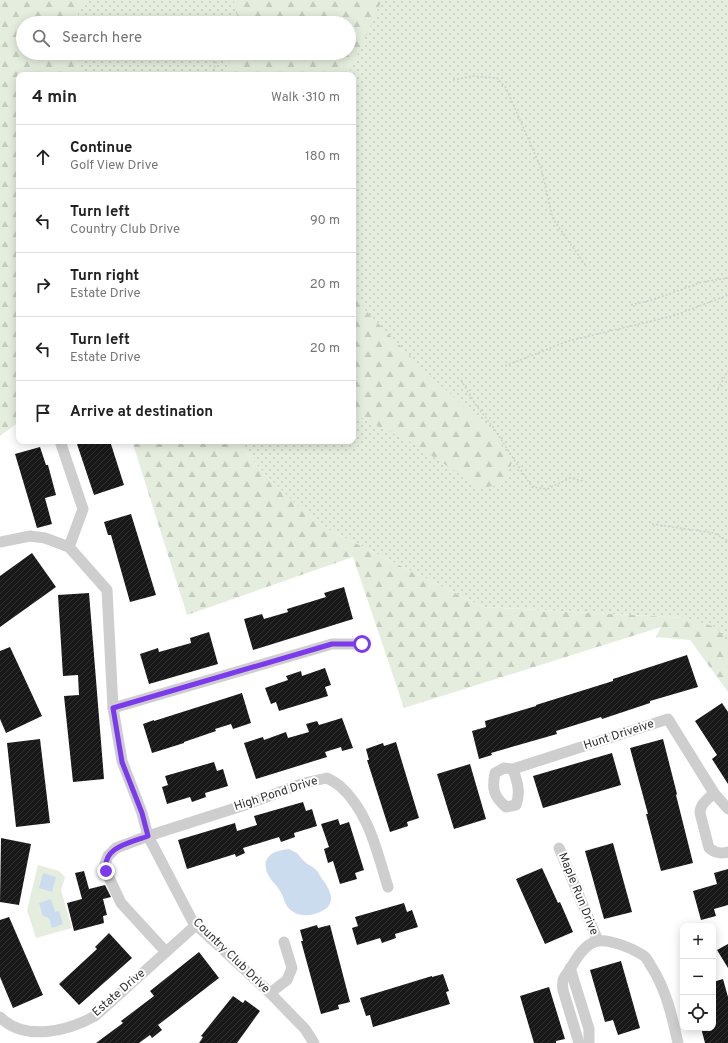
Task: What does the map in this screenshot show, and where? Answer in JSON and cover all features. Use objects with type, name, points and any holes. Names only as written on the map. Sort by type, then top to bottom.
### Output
[{"type":"street","points":[[0,542],[30,536],[45,538],[69,547],[83,509],[61,444]]},
{"type":"street","name":"Country Club Drive","points":[[69,547],[107,590],[113,708],[122,762],[142,813],[148,836],[193,922],[270,993],[304,1029],[314,1043]]},
{"type":"street","points":[[113,708],[332,644],[362,644]]},
{"type":"street","name":"Hunt Driveive","points":[[513,769],[668,719],[714,794],[728,809]]},
{"type":"street","name":"High Pond Drive","points":[[148,836],[248,804],[304,783],[327,778],[340,786],[358,808],[370,831],[388,887]]},
{"type":"street","points":[[714,794],[700,808],[702,820],[709,848],[713,852],[720,854],[728,852]]},
{"type":"street","points":[[148,836],[116,848],[108,856],[105,864],[106,871],[121,903],[166,952]]},
{"type":"street","name":"Maple Run Drive","points":[[559,848],[598,941]]},
{"type":"street","name":"Estate Drive","points":[[0,1017],[14,1027],[36,1032],[61,1030],[85,1022],[95,1016],[196,925]]},
{"type":"street","name":"Maple Run Drive","points":[[579,1043],[561,983],[578,956],[598,941],[629,948],[645,956],[658,976],[670,1008],[678,1043]]},
{"type":"street","points":[[270,993],[287,980],[292,968],[284,942]]},
{"type":"street","points":[[570,968],[588,1029],[589,1043]]},
{"type":"path","points":[[213,72],[217,60]]},
{"type":"path","points":[[453,80],[472,76],[497,78],[506,88],[541,168],[554,219],[586,266]]},
{"type":"path","points":[[631,306],[702,282],[728,278]]},
{"type":"path","points":[[505,366],[568,341],[673,316],[728,295]]},
{"type":"path","points":[[718,389],[728,371]]},
{"type":"path","points":[[461,380],[476,405],[493,427],[532,487],[546,489],[570,478],[583,481]]},
{"type":"path","points":[[652,524],[714,533],[728,541]]},
{"type":"green space","points":[[0,0],[85,0],[78,13],[78,16],[16,16],[16,60],[79,60],[80,72],[16,72],[16,424],[0,436]]},
{"type":"green space","points":[[37,0],[728,0],[728,674],[686,618],[483,607],[329,530],[293,502],[262,471],[239,444],[356,444],[356,72],[27,72],[25,60],[356,60],[356,16],[22,16]]},
{"type":"green space","points":[[234,0],[382,0],[356,57],[356,16],[237,16],[234,7]]},
{"type":"green space","points":[[230,60],[355,60],[349,72],[227,72]]},
{"type":"green space","points":[[356,295],[365,310],[425,371],[492,432],[512,462],[504,484],[475,489],[458,473],[409,441],[356,415]]},
{"type":"green space","points":[[133,444],[239,444],[262,471],[293,501],[329,530],[483,607],[686,618],[716,627],[728,642],[728,692],[690,640],[656,637],[661,627],[404,708],[353,557],[187,615]]},
{"type":"green space","points":[[38,865],[59,871],[65,877],[61,890],[72,928],[36,938],[27,910]]},
{"type":"water","points":[[289,849],[297,853],[306,863],[313,867],[327,886],[330,892],[331,902],[324,910],[308,915],[301,915],[294,912],[288,907],[279,890],[272,881],[266,868],[267,858],[276,852]]},
{"type":"water","points":[[43,873],[56,877],[52,892],[39,888]]},
{"type":"water","points":[[51,899],[55,912],[59,911],[63,924],[52,928],[49,918],[43,916],[39,903]]},
{"type":"building","points":[[77,444],[111,444],[124,485],[94,495]]},
{"type":"building","points":[[40,447],[46,465],[48,465],[56,495],[45,498],[52,524],[37,528],[15,454]]},
{"type":"building","points":[[131,514],[156,595],[130,602],[111,535],[108,535],[104,522]]},
{"type":"building","points":[[32,553],[56,587],[0,627],[0,576]]},
{"type":"building","points":[[344,587],[353,619],[253,650],[244,619],[262,614],[264,619],[288,612],[287,609],[326,597],[324,593]]},
{"type":"building","points":[[89,593],[104,779],[73,782],[64,696],[79,695],[78,675],[63,676],[58,595]]},
{"type":"building","points":[[209,632],[218,664],[149,684],[140,654],[158,648],[159,652],[191,643],[190,638]]},
{"type":"building","points":[[10,647],[42,716],[6,733],[0,719],[0,651]]},
{"type":"building","points":[[687,655],[698,687],[650,701],[650,703],[602,719],[601,717],[556,731],[557,734],[491,753],[492,755],[479,759],[472,731],[486,727],[485,721],[613,681],[613,679]]},
{"type":"building","points":[[325,668],[331,685],[325,687],[328,696],[279,711],[276,702],[271,704],[265,688],[288,680],[286,676],[301,671],[302,676]]},
{"type":"building","points":[[242,693],[251,723],[233,729],[231,724],[215,729],[216,731],[184,743],[152,753],[143,724]]},
{"type":"building","points":[[722,703],[728,712],[728,784],[712,759],[717,755],[695,721]]},
{"type":"building","points":[[342,718],[353,748],[342,751],[341,747],[325,752],[327,757],[256,779],[244,743],[263,737],[264,740],[286,732],[288,738],[309,732],[306,724],[317,721],[319,725]]},
{"type":"building","points":[[40,739],[50,823],[16,827],[7,743]]},
{"type":"building","points":[[663,739],[693,863],[661,871],[646,814],[648,814],[630,748]]},
{"type":"building","points":[[396,742],[419,818],[407,822],[408,826],[390,832],[367,760],[369,760],[366,749],[383,743],[384,746]]},
{"type":"building","points":[[612,753],[621,785],[543,808],[533,776]]},
{"type":"building","points":[[214,762],[217,771],[223,769],[228,786],[205,793],[206,797],[192,802],[190,797],[167,804],[162,787],[168,785],[165,776]]},
{"type":"building","points":[[470,764],[486,819],[454,829],[437,774]]},
{"type":"building","points":[[303,802],[306,811],[312,809],[317,826],[294,833],[295,837],[281,842],[279,837],[243,848],[245,853],[236,857],[235,854],[187,869],[178,840],[235,823],[237,831],[257,825],[254,816]]},
{"type":"building","points":[[338,819],[340,825],[349,822],[364,870],[355,873],[357,879],[340,884],[333,861],[328,863],[324,849],[329,847],[321,824]]},
{"type":"building","points":[[1,838],[31,844],[19,905],[0,902]]},
{"type":"building","points":[[613,843],[632,912],[604,919],[585,851]]},
{"type":"building","points":[[542,868],[558,903],[560,902],[573,932],[545,944],[516,879]]},
{"type":"building","points":[[728,869],[728,905],[714,909],[716,916],[701,920],[693,891],[717,884],[714,873]]},
{"type":"building","points":[[84,871],[89,889],[105,885],[111,897],[103,899],[107,915],[103,916],[104,923],[74,931],[67,903],[82,899],[75,873]]},
{"type":"building","points":[[404,903],[407,912],[412,910],[418,927],[395,934],[396,938],[382,943],[380,938],[357,945],[352,928],[358,926],[355,917]]},
{"type":"building","points":[[9,917],[43,995],[13,1008],[0,977],[0,920]]},
{"type":"building","points":[[317,925],[318,928],[330,925],[350,1002],[338,1005],[339,1009],[321,1014],[301,941],[303,941],[300,930]]},
{"type":"building","points":[[109,933],[132,958],[79,1005],[59,984],[97,949],[95,947]]},
{"type":"building","points":[[728,944],[728,968],[717,950]]},
{"type":"building","points":[[199,952],[219,978],[158,1025],[162,1030],[152,1038],[150,1035],[139,1043],[96,1043],[123,1023],[121,1021],[154,996],[150,991]]},
{"type":"building","points":[[621,961],[640,1028],[618,1035],[613,1020],[605,1022],[590,970]]},
{"type":"building","points":[[443,974],[449,991],[446,992],[450,1004],[373,1027],[370,1015],[366,1016],[360,998]]},
{"type":"building","points":[[723,979],[728,997],[728,1043],[705,1043],[702,1031],[716,1031],[716,981]]},
{"type":"building","points":[[549,987],[565,1039],[556,1041],[556,1043],[534,1043],[520,996]]},
{"type":"building","points":[[233,996],[243,1003],[245,1000],[260,1011],[237,1043],[199,1043],[203,1037],[201,1036]]},
{"type":"route","points":[[106,871],[105,864],[108,856],[116,848],[148,836],[142,813],[122,762],[113,708],[332,644],[362,644]]}]
